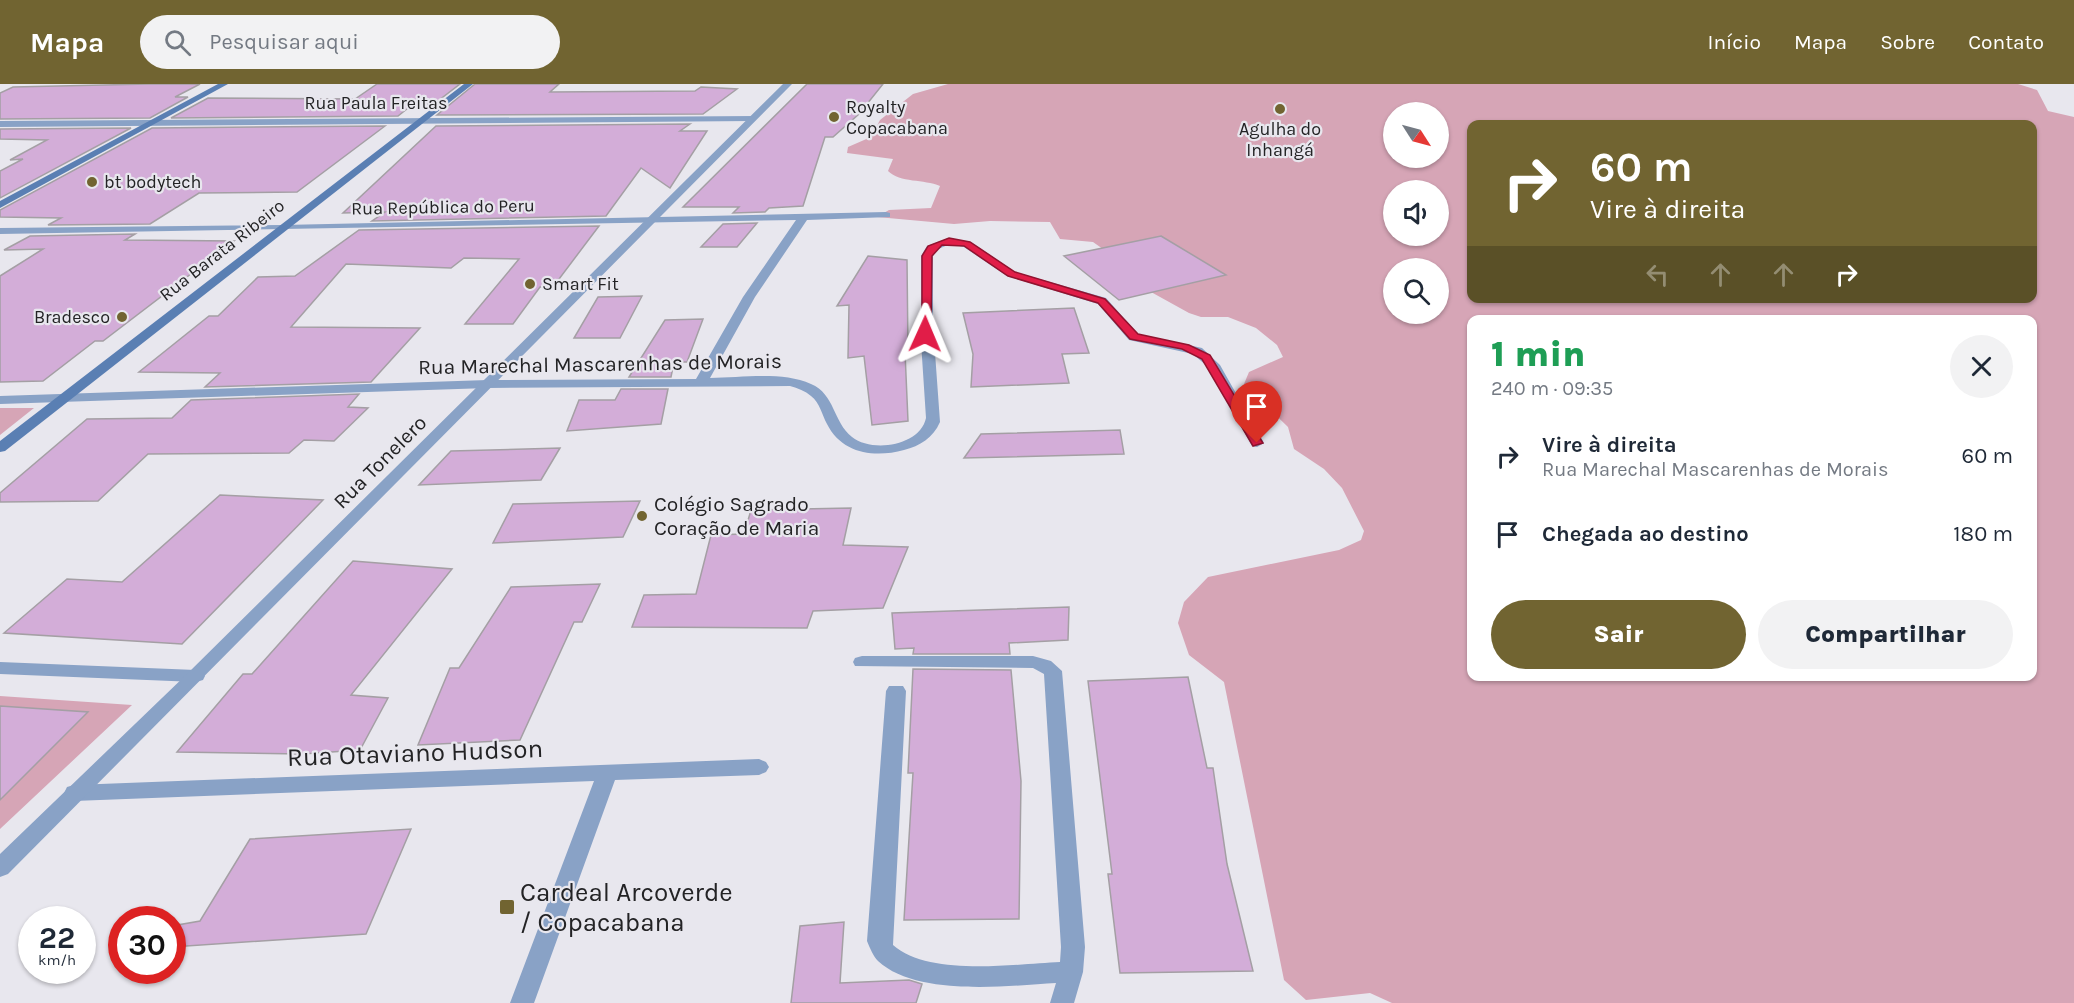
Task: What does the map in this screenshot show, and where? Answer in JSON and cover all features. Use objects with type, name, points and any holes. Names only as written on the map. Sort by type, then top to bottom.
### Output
[{"type":"main road","points":[[0,205],[225,84]]},
{"type":"main road","name":"Rua Barata Ribeiro","points":[[0,448],[470,84]]},
{"type":"street","name":"Rua Tonelero","points":[[0,868],[196,676],[788,84]]},
{"type":"street","name":"Rua Paula Freitas","points":[[0,124],[752,118]]},
{"type":"street","name":"Rua República do Peru","points":[[0,231],[284,228],[886,215]]},
{"type":"street","points":[[701,383],[726,330],[753,286],[804,216]]},
{"type":"street","name":"Rua Marechal Mascarenhas de Morais","points":[[0,400],[488,384],[791,382],[805,385],[818,392],[825,401],[839,433],[850,442],[877,450],[909,444],[924,435],[934,417],[925,334],[927,256],[931,248],[939,243],[959,242],[975,248],[1011,274],[1102,301],[1134,337],[1185,347],[1206,357],[1257,443]]},
{"type":"street","points":[[862,662],[1033,662],[1044,664],[1053,671],[1073,947],[1071,972],[1062,1003]]},
{"type":"street","points":[[0,668],[196,676]]},
{"type":"street","points":[[896,691],[879,941],[885,954],[905,965],[934,974],[1071,972]]},
{"type":"street","name":"Rua Otaviano Hudson","points":[[74,793],[759,767]]},
{"type":"street","points":[[522,1003],[609,772]]},
{"type":"shaded area","points":[[948,84],[2018,84],[2037,90],[2048,111],[2074,117],[2074,1003],[1392,1003],[1370,993],[1306,1000],[1284,980],[1224,682],[1189,655],[1178,623],[1184,602],[1208,577],[1339,550],[1361,540],[1364,531],[1342,488],[1324,469],[1294,449],[1288,427],[1244,384],[1249,372],[1283,357],[1277,345],[1256,328],[1228,317],[1201,317],[1189,313],[1151,292],[1120,261],[1093,242],[1060,239],[1050,222],[990,221],[954,224],[877,217],[889,210],[931,208],[940,186],[893,175],[888,171],[893,159],[847,153],[848,147],[871,137],[880,120],[913,94]]},
{"type":"shaded area","points":[[0,408],[34,408],[0,435]]},
{"type":"shaded area","points":[[0,696],[132,705],[0,829]]},
{"type":"building","points":[[200,84],[175,97],[188,97],[150,118],[0,119],[0,93],[13,87]]},
{"type":"building","points":[[377,84],[460,84],[430,107],[422,97],[398,116],[171,118],[208,98],[355,99]]},
{"type":"building","points":[[475,84],[559,84],[550,92],[695,91],[701,87],[737,89],[703,114],[437,115]]},
{"type":"building","points":[[807,84],[883,84],[859,114],[833,137],[825,137],[803,206],[769,208],[765,212],[733,213],[739,207],[683,207]]},
{"type":"building","points":[[690,124],[680,131],[707,131],[670,188],[641,168],[606,216],[372,221],[385,212],[343,213],[436,126]]},
{"type":"building","points":[[385,126],[297,192],[199,193],[150,224],[48,225],[61,218],[0,217],[0,210],[152,128]]},
{"type":"building","points":[[131,128],[0,198],[0,171],[23,159],[10,160],[47,140],[0,139],[0,129]]},
{"type":"building","points":[[757,223],[737,247],[701,247],[723,224]]},
{"type":"building","points":[[599,226],[553,287],[540,287],[513,324],[465,324],[519,259],[464,258],[451,268],[346,264],[291,327],[420,328],[371,382],[205,387],[220,373],[139,372],[209,316],[218,316],[258,277],[295,276],[359,230]]},
{"type":"building","points":[[135,234],[125,240],[234,241],[103,341],[95,341],[43,381],[0,382],[0,276],[43,249],[4,250],[30,236]]},
{"type":"building","points":[[1161,236],[1226,275],[1119,300],[1064,256]]},
{"type":"building","points":[[868,256],[907,260],[908,352],[905,352],[908,421],[872,425],[864,356],[848,358],[849,305],[837,306]]},
{"type":"building","points":[[642,296],[620,338],[574,338],[598,297]]},
{"type":"building","points":[[1074,308],[1089,353],[1062,354],[1069,383],[971,387],[973,354],[963,313]]},
{"type":"building","points":[[703,319],[687,362],[674,362],[671,377],[629,377],[665,320]]},
{"type":"building","points":[[621,389],[668,389],[661,424],[567,431],[579,400],[615,400]]},
{"type":"building","points":[[359,394],[348,407],[368,408],[334,441],[304,440],[289,453],[148,454],[98,501],[0,502],[0,493],[87,419],[172,418],[191,400]]},
{"type":"building","points":[[1120,430],[1124,454],[964,458],[981,434]]},
{"type":"building","points":[[560,448],[541,480],[419,485],[451,451]]},
{"type":"building","points":[[220,495],[323,500],[182,644],[4,633],[67,579],[122,582]]},
{"type":"building","points":[[640,501],[623,537],[493,543],[513,504]]},
{"type":"building","points":[[851,508],[843,545],[908,547],[883,608],[813,611],[807,628],[632,627],[644,595],[696,594],[711,535],[744,534],[751,510]]},
{"type":"building","points":[[353,561],[452,569],[351,695],[388,698],[360,750],[302,754],[177,752],[243,674],[252,674]]},
{"type":"building","points":[[600,584],[582,622],[574,622],[520,740],[418,745],[450,668],[459,668],[511,587]]},
{"type":"building","points":[[1069,607],[1068,640],[1009,643],[1010,654],[913,654],[914,648],[895,649],[892,613]]},
{"type":"building","points":[[913,669],[1011,670],[1021,781],[1019,919],[904,920],[913,773],[908,773]]},
{"type":"building","points":[[1188,677],[1207,768],[1213,768],[1227,864],[1253,971],[1120,973],[1108,874],[1112,874],[1088,681]]},
{"type":"building","points":[[0,706],[88,712],[0,800]]},
{"type":"building","points":[[411,829],[366,934],[186,946],[186,924],[200,921],[250,839]]},
{"type":"building","points":[[844,922],[840,983],[909,980],[922,984],[916,1003],[791,1003],[800,926]]},
{"type":"place","name":"Agulha do Inhangá","points":[[1280,109]]},
{"type":"place","name":"Royalty Copacabana","points":[[834,117]]},
{"type":"place","name":"bt bodytech","points":[[92,182]]},
{"type":"place","name":"Smart Fit","points":[[530,284]]},
{"type":"place","name":"Bradesco","points":[[122,317]]},
{"type":"place","name":"Colégio Sagrado Coração de Maria","points":[[642,516]]},
{"type":"place","name":"Cardeal Arcoverde / Copacabana","points":[[507,907]]},
{"type":"route","points":[[925,334],[927,256],[931,248],[939,243],[949,241],[967,244],[1011,274],[1102,301],[1134,337],[1185,347],[1206,357],[1213,365],[1257,443]]}]
